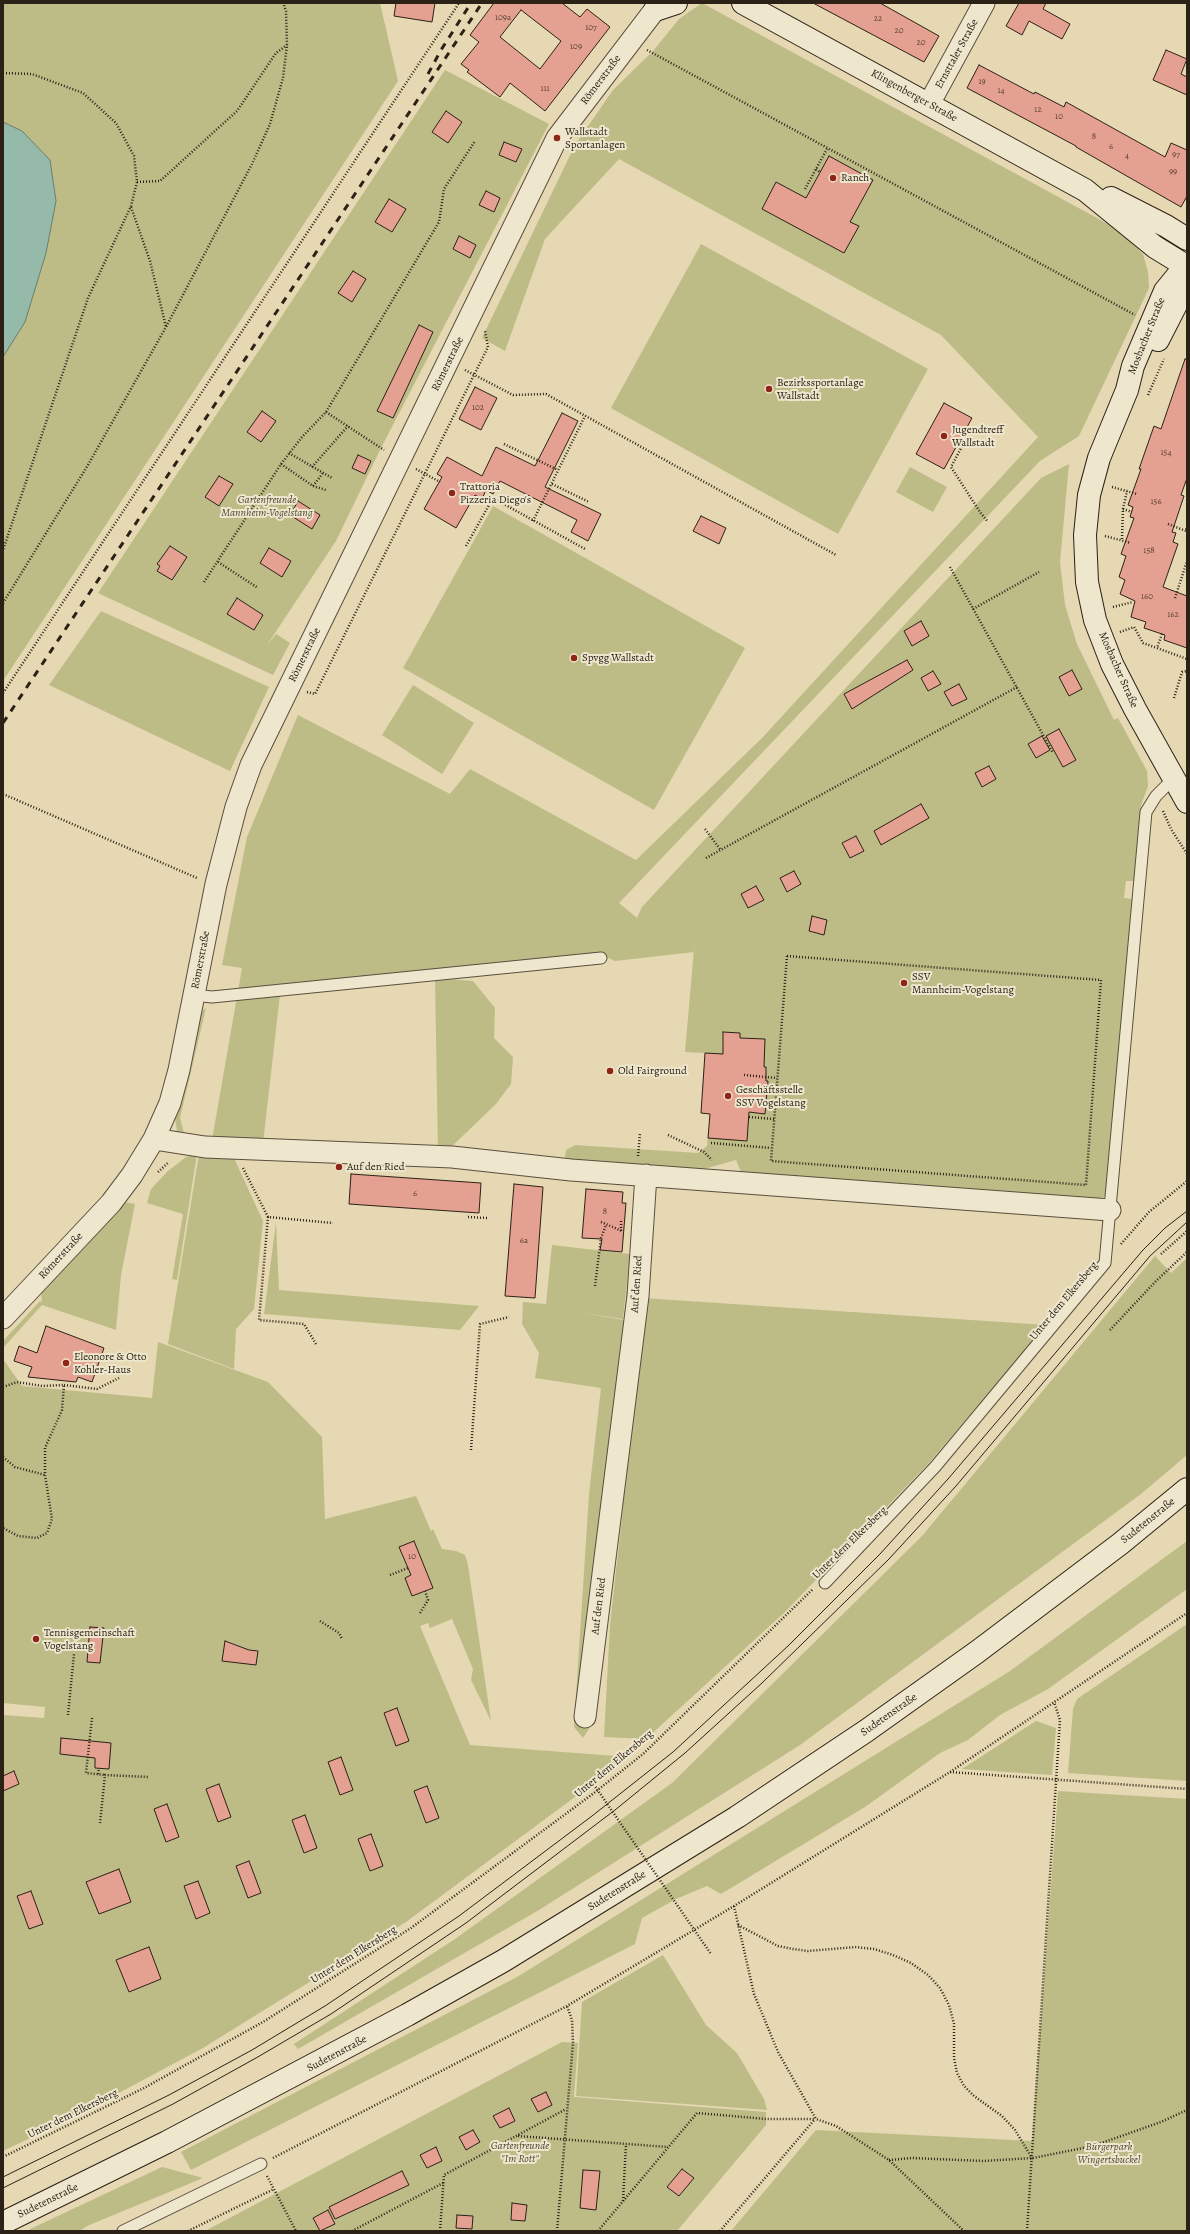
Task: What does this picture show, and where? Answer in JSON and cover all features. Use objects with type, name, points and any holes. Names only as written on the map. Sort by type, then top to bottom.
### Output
[{"type":"main road","points":[[657,6],[676,3]]},
{"type":"main road","name":"Klingenberger Straße","points":[[743,3],[1085,190],[1155,247],[1187,265]]},
{"type":"main road","name":"Klingenberger Straße","points":[[1085,190],[1118,201],[1187,239]]},
{"type":"main road","name":"Mosbacher Straße","points":[[1187,265],[1180,297],[1141,372],[1136,395],[1099,458],[1089,495],[1085,535],[1087,582],[1096,620],[1112,664],[1187,802]]},
{"type":"main road","name":"Sudetenstraße","points":[[3,2223],[229,2110],[407,2016],[503,1961],[724,1825],[866,1731],[977,1652],[1120,1544],[1187,1489]]},
{"type":"street","name":"Ernsttaler Straße","points":[[929,104],[984,3]]},
{"type":"street","name":"Römerstraße","points":[[3,1318],[111,1203],[132,1175],[154,1139],[170,1103],[203,996],[216,884],[236,807],[251,765],[557,138],[657,6]]},
{"type":"street","points":[[154,1139],[205,1147],[452,1157],[571,1170],[1110,1210]]},
{"type":"street","name":"Auf den Ried","points":[[585,1717],[638,1296],[646,1175]]},
{"type":"lane","points":[[822,1583],[935,1467],[1105,1262],[1146,812],[1156,796],[1174,778]]},
{"type":"lane","points":[[203,996],[600,958]]},
{"type":"lane","points":[[123,2231],[261,2164]]},
{"type":"path","points":[[3,604],[88,465],[166,327],[252,164],[270,124],[283,78],[287,45],[286,11],[283,3]]},
{"type":"path","points":[[3,693],[459,3]]},
{"type":"path","points":[[137,182],[160,181],[237,111],[276,53],[287,45]]},
{"type":"path","points":[[651,53],[1133,314]]},
{"type":"path","points":[[3,73],[32,74],[83,93],[116,122],[134,156],[137,182],[131,206],[88,298],[3,550]]},
{"type":"path","points":[[204,582],[280,464],[326,412],[439,222],[444,189],[475,141]]},
{"type":"path","points":[[805,189],[827,149]]},
{"type":"path","points":[[816,169],[820,172]]},
{"type":"path","points":[[131,206],[150,261],[166,327]]},
{"type":"path","points":[[303,692],[315,694],[488,347],[484,328]]},
{"type":"path","points":[[1136,395],[1165,357]]},
{"type":"path","points":[[482,379],[513,395],[546,394],[836,555]]},
{"type":"path","points":[[533,520],[585,416]]},
{"type":"path","points":[[312,467],[348,426]]},
{"type":"path","points":[[965,441],[951,467],[988,522]]},
{"type":"path","points":[[504,444],[558,470]]},
{"type":"path","points":[[289,453],[332,478]]},
{"type":"path","points":[[280,464],[313,486],[326,490]]},
{"type":"path","points":[[313,486],[323,473]]},
{"type":"path","points":[[1111,494],[1114,480]]},
{"type":"path","points":[[552,484],[589,502]]},
{"type":"path","points":[[1112,487],[1137,494]]},
{"type":"path","points":[[1122,539],[1123,509],[1127,491]]},
{"type":"path","points":[[466,546],[493,498],[585,549]]},
{"type":"path","points":[[1123,509],[1132,512]]},
{"type":"path","points":[[1168,524],[1186,531],[1187,527]]},
{"type":"path","points":[[1105,529],[1105,544]]},
{"type":"path","points":[[1104,536],[1122,539],[1131,543]]},
{"type":"path","points":[[1175,598],[1187,561]]},
{"type":"path","points":[[218,562],[258,588]]},
{"type":"path","points":[[950,567],[1053,753]]},
{"type":"path","points":[[973,609],[1039,572]]},
{"type":"path","points":[[1112,601],[1115,613]]},
{"type":"path","points":[[1113,607],[1133,602]]},
{"type":"path","points":[[1118,626],[1122,638]]},
{"type":"path","points":[[1120,632],[1134,627],[1143,643],[1187,659]]},
{"type":"path","points":[[1157,648],[1162,634]]},
{"type":"path","points":[[1174,698],[1182,672],[1187,671]]},
{"type":"path","points":[[706,858],[1017,687]]},
{"type":"path","points":[[3,794],[192,876],[216,884]]},
{"type":"path","points":[[1156,796],[1171,829],[1187,854]]},
{"type":"path","points":[[705,829],[720,849]]},
{"type":"path","points":[[787,956],[1101,980],[1086,1186],[770,1161],[774,1119],[787,956]]},
{"type":"path","points":[[744,1075],[777,1078]]},
{"type":"path","points":[[749,1117],[774,1119]]},
{"type":"path","points":[[668,1135],[704,1152],[713,1161]]},
{"type":"path","points":[[711,1143],[771,1148]]},
{"type":"path","points":[[242,1165],[268,1217],[259,1320],[304,1324],[316,1344]]},
{"type":"path","points":[[1105,1262],[1149,1212],[1187,1181]]},
{"type":"path","points":[[268,1217],[333,1222]]},
{"type":"path","points":[[468,1217],[487,1218]]},
{"type":"path","points":[[621,1231],[622,1220]]},
{"type":"path","points":[[601,1222],[626,1232]]},
{"type":"path","points":[[596,1286],[601,1238],[606,1225]]},
{"type":"path","points":[[1161,1254],[1187,1231]]},
{"type":"path","points":[[1110,1330],[1156,1281],[1187,1252]]},
{"type":"path","points":[[471,1450],[480,1324],[509,1317]]},
{"type":"path","points":[[3,1387],[17,1382],[42,1386],[64,1385],[97,1389],[119,1378]]},
{"type":"path","points":[[3,1528],[18,1536],[37,1538],[47,1532],[52,1519],[44,1475],[45,1448],[62,1410],[64,1385]]},
{"type":"path","points":[[3,1457],[14,1467],[44,1475]]},
{"type":"path","points":[[390,1575],[408,1568]]},
{"type":"path","name":"Unter dem Elkersberg","points":[[3,2157],[144,2088],[263,2022],[411,1928],[594,1793],[643,1754],[822,1583]]},
{"type":"path","points":[[420,1613],[428,1600],[425,1591]]},
{"type":"path","points":[[296,2231],[261,2164],[567,2006],[734,1906],[950,1772],[1187,1613]]},
{"type":"path","points":[[320,1621],[339,1633],[342,1639]]},
{"type":"path","points":[[68,1715],[74,1654]]},
{"type":"path","points":[[1027,2231],[1057,1780],[1060,1720],[1054,1702]]},
{"type":"path","points":[[92,1718],[86,1772],[105,1775],[149,1777]]},
{"type":"path","points":[[98,1774],[99,1768]]},
{"type":"path","points":[[950,1772],[1187,1789]]},
{"type":"path","points":[[100,1823],[105,1775]]},
{"type":"path","points":[[592,1782],[711,1954]]},
{"type":"path","points":[[734,1906],[754,1994],[778,2052],[816,2119]]},
{"type":"path","points":[[738,1925],[778,1946],[793,1949],[808,1951],[855,1947],[874,1949],[905,1960],[928,1975],[940,1988],[949,2006],[954,2024],[954,2058],[957,2073],[964,2086],[974,2096],[1002,2116],[1015,2130],[1033,2158]]},
{"type":"path","points":[[557,2231],[566,2109],[570,2096],[573,2043],[572,2020],[567,2006]]},
{"type":"path","points":[[440,2231],[444,2175],[566,2109]]},
{"type":"path","points":[[889,2160],[912,2158],[983,2161],[1033,2158],[1093,2146],[1161,2122],[1187,2110]]},
{"type":"path","points":[[598,2231],[697,2113],[766,2119],[816,2119],[836,2126],[889,2160],[964,2231]]},
{"type":"path","points":[[720,2231],[816,2119]]},
{"type":"path","points":[[517,2136],[668,2147]]},
{"type":"path","points":[[622,2202],[626,2144]]},
{"type":"path","points":[[352,2231],[443,2183]]},
{"type":"path","points":[[188,2231],[274,2189]]},
{"type":"green space","points":[[3,3],[380,3],[398,81],[3,681]]},
{"type":"green space","points":[[702,3],[1119,230],[1143,254],[1148,272],[1149,288],[1079,436],[1040,461],[619,903],[637,918],[642,907],[1041,478],[1069,464],[1060,562],[1065,605],[1077,644],[1114,720],[1118,718],[1147,771],[1148,786],[1141,805],[1134,881],[1126,881],[1124,898],[1133,899],[1106,1195],[1094,1205],[741,1172],[736,1160],[690,1173],[564,1163],[566,1150],[575,1145],[698,1153],[707,1146],[710,1114],[701,1113],[705,1053],[685,1052],[694,952],[615,961],[598,953],[281,986],[263,1143],[212,1140],[242,968],[222,965],[247,837],[298,715],[450,794],[470,769],[636,860],[763,737],[1038,437],[941,335],[619,159],[545,239],[505,351],[482,338],[575,145],[613,90],[653,51],[679,19]]},
{"type":"green space","name":"Gartenfreunde Mannheim-Vogelstang","points":[[445,70],[549,124],[381,448],[336,541],[267,645],[276,634],[290,643],[273,675],[98,593]]},
{"type":"green space","name":"Bezirkssportanlage Wallstadt","points":[[701,244],[928,369],[838,534],[611,408]]},
{"type":"green space","points":[[910,467],[947,487],[933,512],[896,492]]},
{"type":"green space","name":"Spvgg Wallstadt","points":[[493,506],[745,648],[654,810],[403,668]]},
{"type":"green space","points":[[101,611],[269,687],[230,771],[49,685]]},
{"type":"green space","points":[[413,685],[474,723],[442,774],[382,735]]},
{"type":"green space","points":[[435,978],[473,981],[495,1008],[494,1038],[513,1057],[511,1084],[496,1104],[445,1153],[438,1153]]},
{"type":"green space","points":[[206,1008],[180,1118],[185,1137],[177,1132],[175,1117],[199,1013]]},
{"type":"green space","points":[[197,1154],[177,1280],[172,1279],[183,1214],[147,1203],[151,1189],[168,1171],[186,1157]]},
{"type":"green space","points":[[199,1154],[233,1156],[263,1221],[254,1309],[236,1329],[234,1369],[168,1344]]},
{"type":"green space","points":[[124,1202],[135,1204],[121,1275],[116,1330],[42,1305],[3,1348],[3,1341],[40,1301],[42,1302],[41,1290]]},
{"type":"green space","points":[[276,1222],[279,1290],[479,1306],[460,1330],[264,1314]]},
{"type":"green space","points":[[552,1245],[630,1254],[634,1265],[592,1724],[583,1738],[574,1727],[589,1494],[601,1388],[535,1378],[539,1353],[522,1324],[523,1302],[546,1304]],"holes":[[[629,1265],[624,1320],[582,1313],[623,1319]]]},
{"type":"green space","points":[[1155,1256],[1171,1273],[1187,1258],[1187,1455],[1141,1494],[800,1745],[539,1910],[298,2049],[294,2044],[455,1939],[672,1783],[922,1536]]},
{"type":"green space","points":[[643,1298],[1046,1325],[928,1464],[785,1612],[646,1739],[604,1737],[610,1625],[622,1517],[629,1415]]},
{"type":"green space","points":[[158,1342],[268,1382],[322,1437],[325,1519],[416,1496],[431,1531],[433,1529],[442,1549],[456,1551],[465,1555],[468,1565],[491,1721],[471,1680],[473,1669],[452,1619],[430,1628],[428,1623],[420,1626],[470,1745],[629,1757],[406,1922],[203,2048],[70,2119],[3,2151],[3,1715],[44,1718],[45,1707],[3,1703],[3,1359],[22,1386],[152,1398]]},
{"type":"green space","points":[[1187,1541],[1187,1589],[1048,1689],[1000,1715],[968,1740],[940,1753],[865,1807],[721,1894],[707,1886],[676,1899],[642,1918],[635,1944],[191,2170],[181,2152],[517,1977],[1010,1671]]},
{"type":"green space","points":[[1187,1624],[1187,1781],[1068,1773],[1073,1709],[1077,1699]]},
{"type":"green space","points":[[1036,1721],[1056,1728],[1052,1775],[962,1769]]},
{"type":"green space","name":"Bürgerpark Wingertsbuckel","points":[[1058,1791],[1187,1799],[1187,2231],[731,2231],[816,2130],[1032,2141]]},
{"type":"green space","points":[[663,1955],[706,2025],[737,2053],[764,2099],[767,2110],[576,2096],[582,2002]]},
{"type":"green space","name":"Gartenfreunde \"Im Rott\"","points":[[562,2042],[578,2043],[574,2097],[766,2112],[766,2125],[677,2231],[205,2231]]},
{"type":"green space","points":[[162,2167],[203,2178],[87,2226],[80,2231],[26,2231]]},
{"type":"shaded area","points":[[3,122],[22,131],[50,160],[56,201],[46,253],[25,322],[3,357]]},
{"type":"building","points":[[396,3],[435,3],[432,22],[394,16]]},
{"type":"building","points":[[494,3],[562,3],[580,17],[587,9],[610,27],[545,111],[510,83],[500,97],[467,72],[469,70],[461,64],[479,42],[470,35]],"holes":[[[521,10],[561,41],[540,69],[500,37]]]},
{"type":"building","points":[[813,3],[880,3],[939,36],[924,62]]},
{"type":"building","points":[[1019,3],[1046,3],[1043,9],[1070,24],[1062,39],[1029,21],[1022,35],[1006,26]]},
{"type":"building","points":[[1166,50],[1187,59],[1181,74],[1187,77],[1187,95],[1153,80]]},
{"type":"building","points":[[979,65],[1034,94],[1035,92],[1064,107],[1066,102],[1165,157],[1171,143],[1187,150],[1187,196],[1181,207],[1076,146],[967,88]]},
{"type":"building","points":[[446,111],[462,122],[448,143],[432,132]]},
{"type":"building","points":[[504,142],[522,149],[516,162],[499,155]]},
{"type":"building","points":[[829,156],[873,180],[850,222],[859,226],[844,253],[762,209],[776,182],[806,198]]},
{"type":"building","points":[[486,191],[500,198],[494,212],[479,205]]},
{"type":"building","points":[[389,199],[406,209],[392,232],[375,222]]},
{"type":"building","points":[[459,236],[476,245],[470,258],[453,249]]},
{"type":"building","points":[[353,271],[366,279],[352,302],[338,293]]},
{"type":"building","points":[[419,325],[433,332],[393,418],[377,411]]},
{"type":"building","points":[[1185,359],[1187,360],[1187,478],[1181,495],[1184,496],[1172,532],[1176,533],[1173,542],[1178,544],[1163,587],[1187,596],[1187,648],[1164,640],[1165,635],[1144,628],[1146,622],[1131,617],[1135,601],[1120,594],[1125,580],[1119,577],[1126,556],[1121,554],[1134,518],[1130,517],[1133,507],[1128,505],[1154,426],[1161,429]]},
{"type":"building","points":[[475,387],[497,398],[481,430],[459,419]]},
{"type":"building","name":"Jugendtreff Wallstadt","points":[[944,403],[972,418],[944,469],[916,454]]},
{"type":"building","points":[[262,411],[276,421],[261,442],[247,432]]},
{"type":"building","points":[[562,413],[578,421],[545,487],[601,514],[588,541],[571,532],[577,520],[500,481],[493,494],[486,490],[482,499],[475,495],[456,528],[424,509],[442,477],[437,474],[447,457],[482,476],[496,447],[535,466]]},
{"type":"building","points":[[358,455],[371,461],[365,474],[352,468]]},
{"type":"building","points":[[219,476],[233,484],[219,506],[205,497]]},
{"type":"building","points":[[298,501],[320,515],[312,529],[290,515]]},
{"type":"building","points":[[701,516],[726,528],[719,544],[693,531]]},
{"type":"building","points":[[170,546],[187,557],[172,580],[157,571],[160,566],[157,564]]},
{"type":"building","points":[[269,548],[291,561],[282,577],[260,563]]},
{"type":"building","points":[[237,598],[263,615],[254,630],[227,614]]},
{"type":"building","points":[[921,621],[929,636],[912,646],[904,631]]},
{"type":"building","points":[[907,660],[913,670],[852,709],[844,694]]},
{"type":"building","points":[[1072,670],[1082,689],[1069,696],[1059,677]]},
{"type":"building","points":[[933,671],[941,684],[928,691],[921,678]]},
{"type":"building","points":[[959,684],[967,699],[952,706],[944,692]]},
{"type":"building","points":[[1059,729],[1076,760],[1063,767],[1046,736]]},
{"type":"building","points":[[1042,736],[1050,750],[1036,758],[1028,744]]},
{"type":"building","points":[[989,766],[996,779],[982,787],[975,773]]},
{"type":"building","points":[[921,804],[929,818],[881,845],[874,831]]},
{"type":"building","points":[[856,836],[864,851],[850,858],[842,843]]},
{"type":"building","points":[[794,871],[801,884],[787,892],[780,878]]},
{"type":"building","points":[[756,886],[764,900],[748,908],[741,894]]},
{"type":"building","points":[[812,916],[827,920],[824,935],[809,931]]},
{"type":"building","points":[[723,1032],[740,1033],[740,1038],[765,1039],[764,1067],[766,1067],[766,1081],[768,1081],[765,1114],[749,1112],[747,1141],[708,1138],[710,1114],[701,1113],[705,1053],[723,1054]]},
{"type":"building","points":[[351,1174],[481,1183],[479,1213],[349,1204]]},
{"type":"building","points":[[514,1184],[543,1187],[535,1298],[505,1296]]},
{"type":"building","points":[[586,1189],[623,1192],[622,1203],[626,1203],[622,1252],[600,1250],[602,1239],[582,1238]]},
{"type":"building","name":"Eleonore & Otto Kohler-Haus","points":[[46,1326],[104,1348],[92,1382],[78,1377],[76,1382],[28,1377],[32,1367],[14,1361],[19,1346],[37,1353]]},
{"type":"building","points":[[414,1541],[433,1588],[412,1596],[405,1578],[411,1575],[399,1547]]},
{"type":"building","points":[[90,1627],[104,1628],[100,1663],[87,1662]]},
{"type":"building","points":[[225,1641],[249,1650],[258,1651],[256,1665],[222,1661]]},
{"type":"building","points":[[397,1708],[409,1741],[396,1746],[384,1713]]},
{"type":"building","points":[[61,1738],[111,1743],[109,1769],[95,1768],[95,1758],[60,1754]]},
{"type":"building","points":[[341,1757],[353,1790],[340,1795],[328,1762]]},
{"type":"building","points":[[14,1771],[19,1784],[3,1791],[3,1776]]},
{"type":"building","points":[[219,1784],[231,1817],[218,1822],[206,1789]]},
{"type":"building","points":[[427,1786],[439,1818],[426,1823],[414,1791]]},
{"type":"building","points":[[167,1804],[179,1837],[166,1842],[154,1809]]},
{"type":"building","points":[[305,1815],[317,1848],[304,1853],[292,1820]]},
{"type":"building","points":[[371,1834],[383,1866],[370,1871],[358,1839]]},
{"type":"building","points":[[249,1861],[261,1893],[248,1898],[236,1866]]},
{"type":"building","points":[[119,1869],[131,1902],[99,1914],[86,1882]]},
{"type":"building","points":[[198,1881],[210,1913],[196,1919],[184,1886]]},
{"type":"building","points":[[31,1891],[43,1924],[29,1929],[17,1896]]},
{"type":"building","points":[[149,1947],[161,1979],[129,1992],[116,1960]]},
{"type":"building","points":[[546,2092],[552,2105],[538,2112],[531,2099]]},
{"type":"building","points":[[509,2108],[515,2121],[500,2128],[493,2116]]},
{"type":"building","points":[[473,2130],[480,2142],[466,2150],[459,2137]]},
{"type":"building","points":[[436,2147],[442,2161],[427,2168],[420,2155]]},
{"type":"building","points":[[682,2169],[694,2178],[679,2196],[667,2187]]},
{"type":"building","points":[[583,2170],[600,2171],[596,2210],[580,2208]]},
{"type":"building","points":[[402,2171],[409,2185],[335,2219],[329,2207]]},
{"type":"building","points":[[512,2203],[527,2205],[525,2221],[511,2220]]},
{"type":"building","points":[[328,2210],[335,2224],[320,2231],[313,2218]]},
{"type":"building","points":[[457,2215],[473,2216],[472,2229],[456,2228]]},
{"type":"tram line","points":[[3,2177],[169,2095],[252,2050],[325,2006],[459,1916],[592,1816],[673,1752],[788,1646],[880,1554],[948,1479],[1143,1250],[1165,1228],[1187,1211]]},
{"type":"tram line","points":[[3,2188],[173,2104],[331,2014],[466,1923],[615,1810],[685,1753],[762,1683],[889,1559],[956,1486],[1150,1256],[1187,1222]]},
{"type":"railway","points":[[428,74],[441,50],[471,3]]},
{"type":"railway","points":[[3,723],[482,3]]},
{"type":"place","name":"Wallstadt Sportanlagen","points":[[557,138]]},
{"type":"place","name":"Ranch","points":[[833,178]]},
{"type":"place","name":"Bezirkssportanlage Wallstadt","points":[[769,389]]},
{"type":"place","name":"Jugendtreff Wallstadt","points":[[944,436]]},
{"type":"place","name":"Trattoria Pizzeria Diego's","points":[[452,493]]},
{"type":"place","name":"Spvgg Wallstadt","points":[[574,658]]},
{"type":"place","name":"SSV Mannheim-Vogelstang","points":[[904,983]]},
{"type":"place","name":"Old Fairground","points":[[610,1071]]},
{"type":"place","name":"Geschäftsstelle SSV Vogelstang","points":[[728,1096]]},
{"type":"place","name":"Auf den Ried","points":[[339,1167]]},
{"type":"place","name":"Eleonore & Otto Kohler-Haus","points":[[66,1363]]},
{"type":"place","name":"Tennisgemeinschaft Vogelstang","points":[[36,1639]]}]
